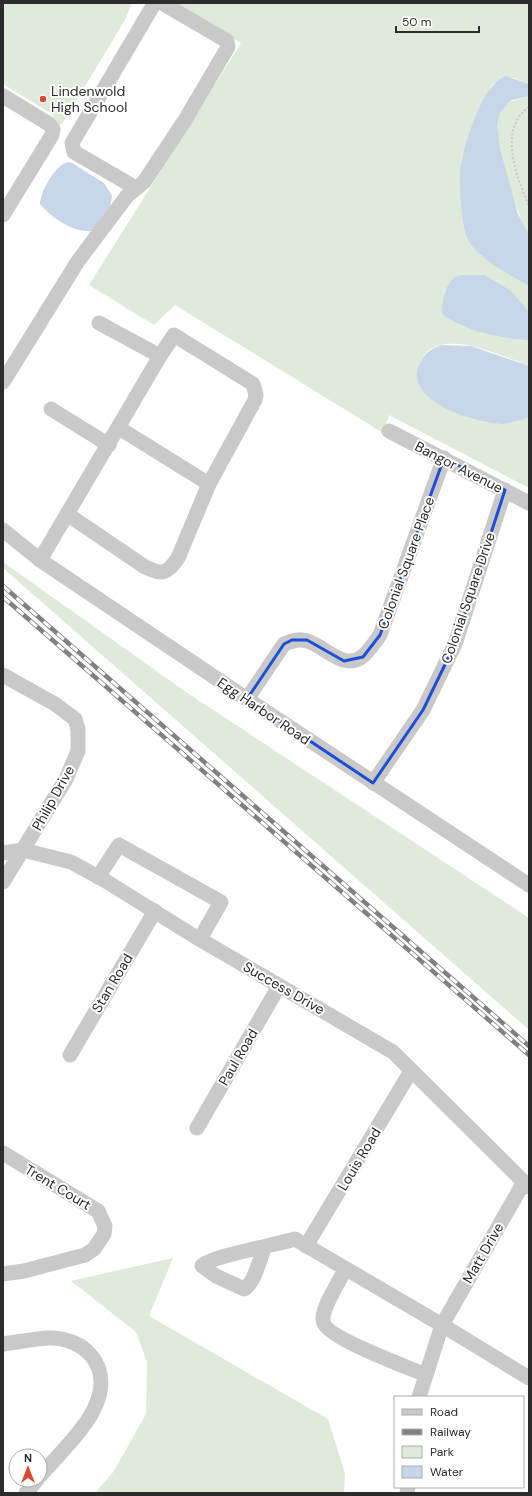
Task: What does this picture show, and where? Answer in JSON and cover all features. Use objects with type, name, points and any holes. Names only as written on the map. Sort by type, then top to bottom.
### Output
[{"type":"street","points":[[136,188],[74,152],[72,144],[154,4],[157,3]]},
{"type":"street","points":[[3,382],[78,261],[127,196],[144,182],[185,120],[228,47],[227,41],[162,3]]},
{"type":"street","points":[[3,96],[49,124],[53,129],[52,135],[3,215]]},
{"type":"street","points":[[99,323],[160,356]]},
{"type":"street","points":[[40,560],[67,514],[109,445],[160,356],[174,335],[253,384],[255,387],[255,400],[210,484],[178,558],[171,569],[163,572],[157,572],[145,568],[67,514]]},
{"type":"street","points":[[51,409],[109,445]]},
{"type":"street","points":[[118,428],[210,484]]},
{"type":"street","name":"Bangor Avenue","points":[[389,431],[529,503]]},
{"type":"street","name":"Colonial Square Place","points":[[247,700],[284,644],[292,640],[307,640],[344,661],[355,661],[363,657],[380,635],[444,458]]},
{"type":"street","name":"Colonial Square Drive","points":[[373,783],[423,710],[455,644],[505,490]]},
{"type":"street","name":"Egg Harbor Road","points":[[3,530],[40,560],[247,700],[373,783],[527,879]]},
{"type":"street","name":"Philip Drive","points":[[3,675],[55,704],[75,719],[78,729],[78,751],[66,779],[3,882]]},
{"type":"street","points":[[98,877],[119,846],[221,902],[200,939]]},
{"type":"street","name":"Success Drive","points":[[3,853],[23,850],[71,862],[392,1052],[526,1184]]},
{"type":"street","name":"Stan Road","points":[[70,1055],[155,911]]},
{"type":"street","name":"Paul Road","points":[[197,1128],[279,986]]},
{"type":"street","name":"Louis Road","points":[[300,1243],[412,1071]]},
{"type":"street","name":"Trent Court","points":[[3,1153],[98,1211],[105,1226],[104,1234],[100,1242],[85,1256],[24,1271],[3,1274]]},
{"type":"street","name":"Matt Drive","points":[[419,1396],[442,1325],[526,1184]]},
{"type":"street","points":[[264,1248],[258,1266],[249,1284],[244,1289],[204,1269],[202,1266],[208,1261],[264,1248],[300,1243],[442,1325],[529,1378]]},
{"type":"street","points":[[345,1270],[325,1312],[323,1322],[326,1328],[334,1335],[426,1375]]},
{"type":"street","points":[[3,1344],[49,1338],[67,1341],[80,1345],[91,1354],[98,1366],[100,1374],[98,1402],[88,1420],[48,1467]]},
{"type":"path","points":[[529,107],[520,116],[512,133],[512,141],[516,168],[529,206]]},
{"type":"highlighted area","points":[[444,458],[505,490],[455,644],[423,710],[373,783],[247,699],[284,644],[292,640],[307,640],[344,661],[363,657],[380,635]]},
{"type":"green space","name":"Lindenwold High School","points":[[3,3],[132,3],[125,20],[62,124],[58,125],[52,114],[3,84]]},
{"type":"green space","points":[[173,3],[529,3],[529,84],[514,78],[502,77],[491,86],[462,157],[460,183],[464,230],[466,237],[480,255],[529,286],[529,311],[510,290],[485,275],[445,290],[442,303],[442,314],[460,325],[483,333],[519,340],[529,340],[529,366],[479,348],[452,344],[439,345],[429,350],[420,363],[433,401],[444,407],[467,417],[493,423],[505,424],[517,422],[529,417],[529,488],[389,415],[383,433],[175,305],[154,325],[89,285],[241,43]]},
{"type":"green space","points":[[529,96],[529,234],[514,201],[509,185],[498,141],[497,121],[502,109],[508,103]]},
{"type":"green space","points":[[3,562],[186,692],[529,918],[529,1030],[3,568]]},
{"type":"green space","points":[[173,1258],[149,1316],[328,1419],[345,1474],[344,1493],[95,1493],[114,1471],[146,1414],[147,1362],[136,1332],[71,1281]]},
{"type":"water","points":[[506,76],[529,84],[529,96],[512,100],[507,104],[500,113],[497,125],[500,149],[518,214],[529,234],[529,286],[486,260],[472,246],[465,233],[461,207],[461,164],[474,119],[489,91],[497,81]]},
{"type":"water","points":[[68,162],[104,183],[112,196],[110,207],[92,231],[78,230],[63,224],[40,204],[45,186],[53,173],[63,164]]},
{"type":"water","points":[[462,275],[485,275],[510,290],[529,311],[529,340],[519,340],[483,333],[460,325],[442,314],[442,303],[448,285],[454,277]]},
{"type":"water","points":[[442,345],[471,346],[529,366],[529,417],[506,424],[491,423],[459,414],[443,407],[430,398],[420,387],[417,375],[421,361],[425,355],[432,349]]},
{"type":"railway","points":[[3,586],[529,1046]]},
{"type":"railway","points":[[3,597],[529,1055]]},
{"type":"place","name":"Lindenwold High School","points":[[43,99]]}]
